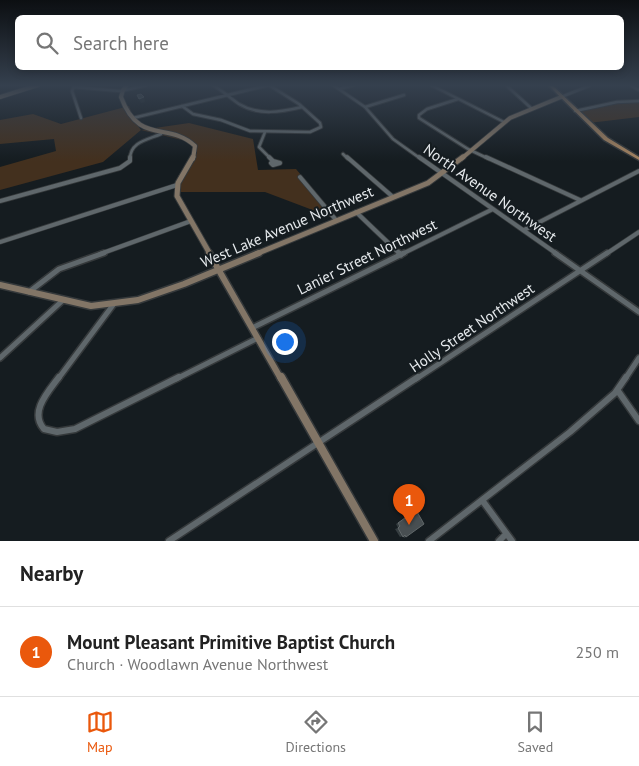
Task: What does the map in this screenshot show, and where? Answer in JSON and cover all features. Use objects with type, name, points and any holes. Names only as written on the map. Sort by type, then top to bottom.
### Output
[{"type":"main road","points":[[576,111],[613,144],[639,159]]},
{"type":"street","points":[[78,110],[81,118]]},
{"type":"street","points":[[129,110],[133,118],[143,127],[161,134],[185,139],[195,146],[194,158],[177,185],[177,196],[374,541]]},
{"type":"street","points":[[133,118],[165,110]]},
{"type":"street","points":[[188,110],[193,114],[221,120],[242,130],[310,132],[319,129],[320,122],[306,110]]},
{"type":"street","points":[[257,110],[281,112],[288,110]]},
{"type":"street","name":"North Avenue Northwest","points":[[368,110],[393,139],[639,312]]},
{"type":"street","points":[[425,110],[418,116],[437,130],[471,150],[580,200]]},
{"type":"street","points":[[480,110],[504,122]]},
{"type":"street","name":"West Lake Avenue Northwest","points":[[0,285],[62,301],[91,306],[113,305],[164,292],[393,197],[443,174],[504,122],[526,110]]},
{"type":"street","points":[[265,132],[259,147],[273,161]]},
{"type":"street","points":[[0,201],[120,168],[130,161],[130,151],[134,146],[161,134]]},
{"type":"street","points":[[343,154],[393,197]]},
{"type":"street","points":[[524,230],[639,171]]},
{"type":"street","points":[[300,177],[336,220]]},
{"type":"street","points":[[0,242],[177,185]]},
{"type":"street","name":"Lanier Street Northwest","points":[[252,328],[493,208]]},
{"type":"street","points":[[356,212],[401,255]]},
{"type":"street","points":[[28,292],[59,268],[191,221]]},
{"type":"street","name":"Holly Street Northwest","points":[[170,541],[319,445],[639,232]]},
{"type":"street","points":[[0,358],[62,301]]},
{"type":"street","points":[[113,305],[42,400],[38,410],[38,420],[42,428],[50,432],[62,433],[74,430],[258,338]]},
{"type":"street","points":[[429,541],[581,423],[618,391],[632,366],[639,358]]},
{"type":"street","points":[[618,391],[639,421]]},
{"type":"street","points":[[482,500],[512,541]]},
{"type":"street","points":[[499,541],[506,534]]},
{"type":"shaded area","points":[[113,110],[131,110],[135,122],[141,130],[103,162],[0,190],[0,167],[56,151],[54,139],[0,144],[0,120],[33,114],[61,124]]},
{"type":"shaded area","points":[[639,110],[639,117],[589,123],[575,111]]},
{"type":"shaded area","points":[[189,123],[253,139],[258,170],[296,169],[339,220],[265,192],[178,192],[178,176],[197,153],[194,143],[141,130]]},
{"type":"building","points":[[416,510],[424,524],[406,537],[405,535],[403,537],[398,528],[400,526],[398,523]]},
{"type":"place","name":"Mount Pleasant Primitive Baptist Church","points":[[409,525]]}]
